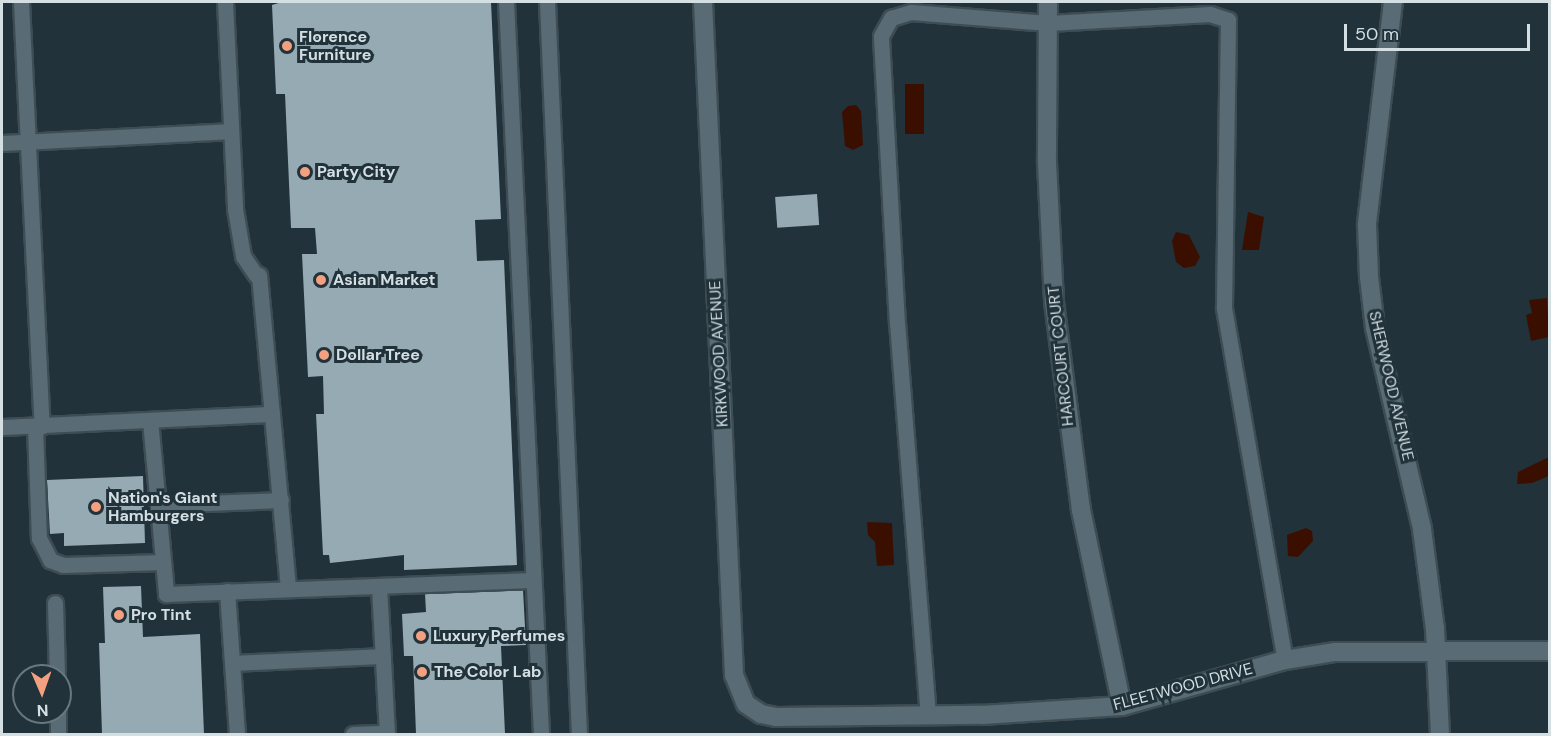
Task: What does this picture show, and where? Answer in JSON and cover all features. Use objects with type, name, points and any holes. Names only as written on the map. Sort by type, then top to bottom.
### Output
[{"type":"street","name":"KIRKWOOD AVENUE","points":[[703,2],[734,675],[746,704]]},
{"type":"street","name":"HARCOURT COURT","points":[[1048,2],[1047,162],[1054,302],[1081,510],[1122,706]]},
{"type":"street","name":"SHERWOOD AVENUE","points":[[1393,2],[1367,225],[1369,277],[1375,328],[1422,529],[1436,652],[1440,735]]},
{"type":"street","name":"FLEETWOOD DRIVE","points":[[746,704],[761,714],[777,717],[928,716],[1122,706],[1285,660],[1335,652],[1550,651]]},
{"type":"lane","points":[[21,2],[29,142],[39,426],[39,538],[50,560],[63,565],[163,562]]},
{"type":"lane","points":[[225,2],[234,209],[243,256],[257,275],[288,589]]},
{"type":"lane","points":[[506,2],[541,735]]},
{"type":"lane","points":[[547,2],[579,735]]},
{"type":"lane","points":[[928,716],[897,324],[881,36],[891,18],[911,12],[1048,23],[1210,14],[1228,20],[1224,308],[1285,660]]},
{"type":"lane","points":[[2,143],[230,131]]},
{"type":"lane","points":[[2,427],[272,414]]},
{"type":"lane","points":[[150,420],[166,594],[533,580]]},
{"type":"lane","points":[[158,505],[281,500]]},
{"type":"lane","points":[[353,735],[386,734],[379,586]]},
{"type":"lane","points":[[227,591],[234,663],[237,735]]},
{"type":"lane","points":[[55,603],[57,664]]},
{"type":"lane","points":[[234,663],[383,656]]},
{"type":"shaded area","points":[[905,84],[924,84],[924,134],[905,134]]},
{"type":"shaded area","points":[[856,105],[861,111],[863,145],[853,150],[845,146],[842,112],[848,106]]},
{"type":"shaded area","points":[[1248,212],[1264,217],[1259,250],[1242,250]]},
{"type":"shaded area","points":[[1176,232],[1189,235],[1200,257],[1195,266],[1184,268],[1176,262],[1172,241]]},
{"type":"shaded area","points":[[1547,298],[1549,337],[1531,341],[1526,315],[1532,313],[1529,300]]},
{"type":"shaded area","points":[[1549,457],[1549,476],[1532,483],[1517,484],[1518,472]]},
{"type":"shaded area","points":[[867,522],[892,523],[894,565],[877,566],[875,542],[868,535]]},
{"type":"shaded area","points":[[1306,528],[1312,531],[1313,541],[1298,557],[1288,556],[1287,535]]},
{"type":"building","points":[[282,2],[491,2],[501,219],[475,220],[477,261],[504,260],[517,565],[404,570],[404,555],[330,563],[329,555],[323,555],[316,414],[324,414],[323,376],[308,377],[302,254],[317,254],[315,228],[291,228],[285,94],[276,94],[272,5]]},
{"type":"building","points":[[817,194],[819,225],[777,228],[775,197]]},
{"type":"building","name":"Nation's Giant Hamburgers","points":[[143,476],[145,543],[64,546],[64,533],[50,534],[47,480]]},
{"type":"building","points":[[141,586],[143,637],[200,634],[204,734],[102,734],[99,643],[105,643],[103,587]]},
{"type":"building","points":[[523,590],[526,645],[501,646],[505,734],[416,734],[413,656],[404,656],[402,614],[426,612],[425,594]]},
{"type":"place","name":"Florence Furniture","points":[[287,46]]},
{"type":"place","name":"Party City","points":[[305,172]]},
{"type":"place","name":"Asian Market","points":[[321,280]]},
{"type":"place","name":"Dollar Tree","points":[[324,355]]},
{"type":"place","name":"Nation's Giant Hamburgers","points":[[96,507]]},
{"type":"place","name":"Pro Tint","points":[[119,615]]},
{"type":"place","name":"Luxury Perfumes","points":[[421,636]]},
{"type":"place","name":"The Color Lab","points":[[422,672]]}]
